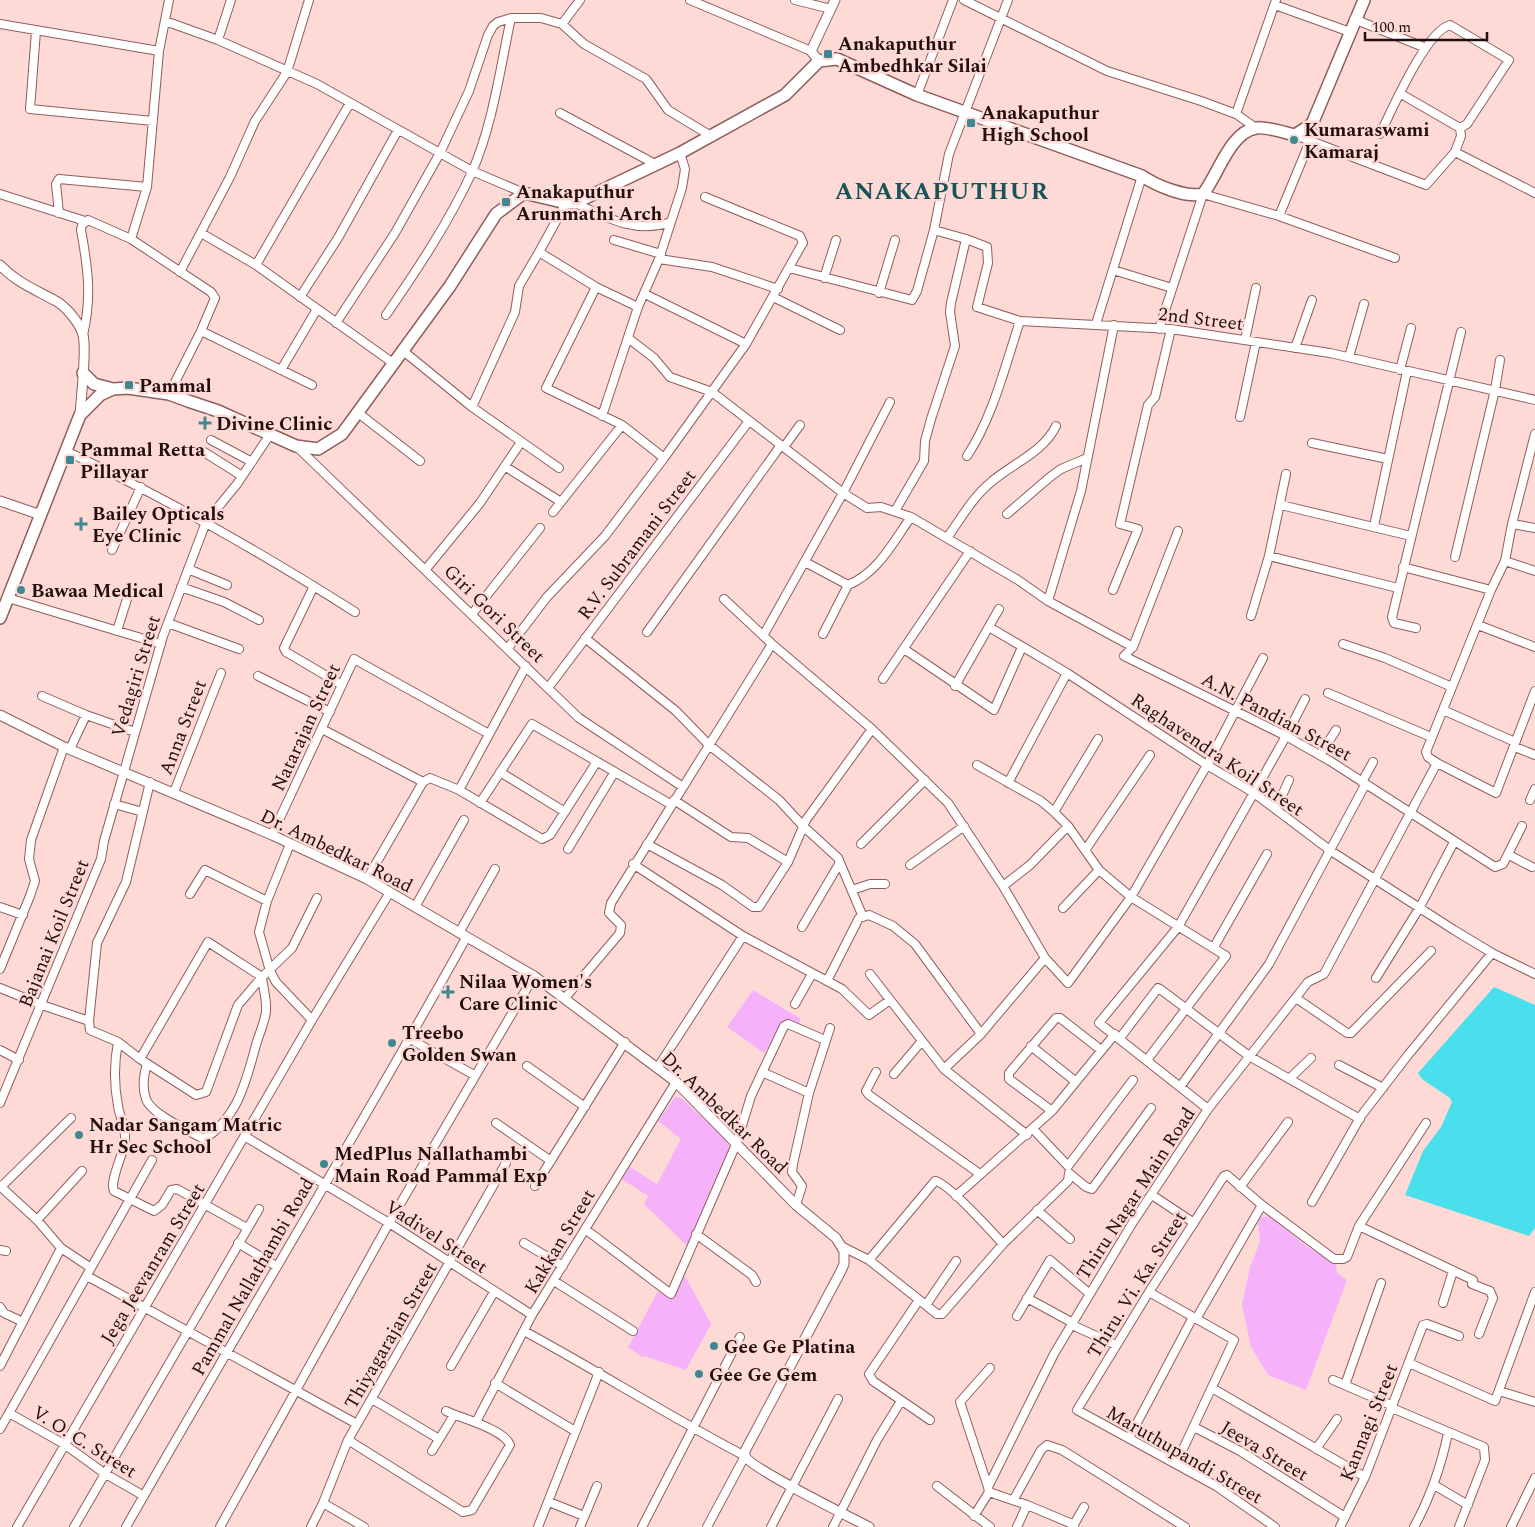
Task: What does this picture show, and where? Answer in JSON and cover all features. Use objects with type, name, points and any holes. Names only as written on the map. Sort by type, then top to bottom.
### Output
[{"type":"main road","points":[[83,373],[94,384],[113,389],[128,388],[169,394],[218,411],[269,436],[296,446],[318,449],[342,434],[450,286],[496,214],[524,193],[571,203],[658,165],[785,95],[819,61],[837,59],[917,95],[1142,176],[1151,182],[1191,195],[1204,194],[1213,182],[1235,139],[1256,128],[1295,135],[1312,124],[1354,19],[1364,0]]},
{"type":"main road","points":[[0,618],[80,415],[96,398],[113,389]]},
{"type":"street","points":[[131,239],[147,187],[158,51],[169,0]]},
{"type":"street","points":[[218,40],[231,0]]},
{"type":"street","points":[[180,272],[230,177],[255,121],[287,72],[309,0]]},
{"type":"street","points":[[562,24],[580,0]]},
{"type":"street","points":[[691,0],[811,51],[819,61]]},
{"type":"street","points":[[795,0],[833,4],[811,51]]},
{"type":"street","points":[[917,95],[953,0]]},
{"type":"street","points":[[964,0],[1107,71],[1236,114],[1256,128]]},
{"type":"street","points":[[789,268],[879,293],[912,300],[934,230],[949,154],[963,112],[1008,0]]},
{"type":"street","points":[[1236,114],[1276,3],[1350,32]]},
{"type":"street","points":[[386,315],[412,278],[472,171],[491,113],[511,18]]},
{"type":"street","points":[[336,323],[394,233],[440,153],[469,91],[493,26],[511,18],[541,18],[562,24],[584,44],[646,79],[668,110],[711,136]]},
{"type":"street","points":[[1354,19],[1426,48]]},
{"type":"street","points":[[165,21],[218,40],[317,84],[472,171],[524,193]]},
{"type":"street","points":[[0,24],[75,35],[158,51]]},
{"type":"street","points":[[1380,134],[1426,48],[1440,30],[1450,25],[1509,60],[1467,124],[1460,128]]},
{"type":"street","points":[[36,30],[30,108],[153,121]]},
{"type":"street","points":[[1401,94],[1460,128]]},
{"type":"street","points":[[256,265],[350,103]]},
{"type":"street","points":[[560,113],[658,165]]},
{"type":"street","points":[[1295,135],[1426,185],[1455,152],[1461,136],[1460,128]]},
{"type":"street","points":[[300,297],[338,238],[398,130]]},
{"type":"street","points":[[1279,216],[1310,141]]},
{"type":"street","points":[[1455,152],[1534,191]]},
{"type":"street","points":[[602,416],[638,307],[660,257],[682,188],[685,169],[680,153]]},
{"type":"street","points":[[1096,324],[1142,176]]},
{"type":"street","points":[[59,213],[56,184],[59,180],[147,187]]},
{"type":"street","points":[[0,194],[85,221],[92,221],[131,239],[211,292],[215,298],[201,332],[169,394]]},
{"type":"street","points":[[1159,329],[1204,194],[1279,216],[1395,258]]},
{"type":"street","points":[[508,648],[547,597],[605,536],[664,458],[746,344],[803,243],[800,236],[705,196]]},
{"type":"street","points":[[472,408],[515,312],[519,286],[571,203],[613,220],[634,226],[650,228],[671,222]]},
{"type":"street","points":[[80,415],[83,335],[90,275],[81,230],[85,221]]},
{"type":"street","name":"2nd Street","points":[[934,230],[966,238],[987,247],[988,263],[976,305],[978,308],[1020,321],[1170,329],[1245,340],[1349,358],[1535,400]]},
{"type":"street","points":[[201,233],[256,265],[393,363]]},
{"type":"street","points":[[895,511],[924,461],[925,441],[931,419],[956,346],[951,323],[951,303],[966,238]]},
{"type":"street","points":[[614,240],[660,257],[712,267],[778,289]]},
{"type":"street","points":[[824,278],[836,240]]},
{"type":"street","points":[[879,293],[895,240]]},
{"type":"street","points":[[539,252],[596,287],[638,307]]},
{"type":"street","points":[[0,265],[21,283],[38,293],[56,300],[75,320],[83,335]]},
{"type":"street","points":[[1113,270],[1172,288]]},
{"type":"street","points":[[596,287],[546,388],[622,425],[664,458]]},
{"type":"street","points":[[1245,340],[1256,288]]},
{"type":"street","points":[[645,294],[746,344]]},
{"type":"street","points":[[773,298],[840,330]]},
{"type":"street","points":[[1295,348],[1312,300]]},
{"type":"street","points":[[1349,358],[1364,304]]},
{"type":"street","points":[[281,370],[317,309]]},
{"type":"street","points":[[967,456],[975,445],[994,398],[1020,321]]},
{"type":"street","points":[[1048,601],[1080,491],[1114,325]]},
{"type":"street","points":[[1374,526],[1411,328]]},
{"type":"street","points":[[1113,590],[1138,529],[1120,524],[1148,405],[1155,397],[1170,329]]},
{"type":"street","points":[[201,332],[312,386]]},
{"type":"street","points":[[1416,628],[1393,621],[1398,588],[1461,332]]},
{"type":"street","points":[[628,338],[654,358],[670,377],[712,392],[843,493],[867,508],[881,507],[911,517],[970,551],[1048,601],[1133,647],[1178,531]]},
{"type":"street","points":[[1240,417],[1256,342]]},
{"type":"street","points":[[402,350],[472,408],[559,468]]},
{"type":"street","points":[[1455,557],[1495,390],[1500,360]]},
{"type":"street","points":[[763,636],[843,493],[890,402]]},
{"type":"street","points":[[357,412],[420,461]]},
{"type":"street","name":"R.V. Subramani Street","points":[[548,688],[749,420]]},
{"type":"street","points":[[553,512],[622,425]]},
{"type":"street","points":[[647,632],[782,446],[800,425]]},
{"type":"street","points":[[947,538],[977,495],[1040,446],[1050,437],[1056,426]]},
{"type":"street","points":[[1535,434],[1512,524],[1505,561],[1491,590],[1431,737],[1426,752],[1428,757],[1496,793],[1535,691]]},
{"type":"street","name":"Vedagiri Street","points":[[123,771],[168,623],[206,522],[242,476],[269,436]]},
{"type":"street","points":[[211,440],[252,462]]},
{"type":"street","points":[[426,569],[480,503],[521,442]]},
{"type":"street","points":[[1312,443],[1388,459]]},
{"type":"street","name":"Giri Gori Street","points":[[296,446],[579,718],[683,787]]},
{"type":"street","points":[[66,451],[141,487],[206,522],[355,612]]},
{"type":"street","points":[[204,452],[242,476]]},
{"type":"street","points":[[1007,514],[1056,473],[1087,458]]},
{"type":"street","points":[[506,467],[561,502]]},
{"type":"street","points":[[1251,616],[1269,556],[1286,474]]},
{"type":"street","points":[[112,550],[141,487]]},
{"type":"street","points":[[0,501],[40,515]]},
{"type":"street","points":[[1281,505],[1411,536]]},
{"type":"street","points":[[823,634],[848,585],[862,579],[872,571],[911,517]]},
{"type":"street","points":[[1512,524],[1535,528]]},
{"type":"street","points":[[472,614],[540,528]]},
{"type":"street","points":[[883,679],[970,551]]},
{"type":"street","points":[[1269,556],[1398,588]]},
{"type":"street","points":[[1505,561],[1535,571]]},
{"type":"street","points":[[805,562],[848,585]]},
{"type":"street","points":[[1403,567],[1491,590]]},
{"type":"street","points":[[188,569],[227,585]]},
{"type":"street","points":[[314,586],[284,648],[286,652],[342,685]]},
{"type":"street","points":[[181,587],[224,602],[259,620]]},
{"type":"street","points":[[8,598],[161,644]]},
{"type":"street","points":[[117,630],[127,599]]},
{"type":"street","points":[[724,600],[772,644],[872,729],[948,803],[1003,886],[1045,958],[1068,983],[1131,897],[1207,765],[1263,658]]},
{"type":"street","points":[[955,686],[1000,609]]},
{"type":"street","points":[[168,623],[239,650]]},
{"type":"street","points":[[1478,624],[1535,647]]},
{"type":"street","name":"Raghavendra Koil Street","points":[[989,627],[1067,673],[1207,765],[1254,793],[1331,851],[1375,879],[1492,953],[1535,974]]},
{"type":"street","points":[[585,638],[676,711],[709,745],[779,800],[803,826],[838,858],[862,917]]},
{"type":"street","points":[[565,998],[620,933],[621,925],[609,913],[611,904],[633,864],[772,644]]},
{"type":"street","points":[[1343,644],[1385,658],[1452,687]]},
{"type":"street","points":[[904,650],[955,686],[994,710],[1022,647]]},
{"type":"street","name":"A.N. Pandian Street","points":[[1133,647],[1124,656],[1286,736],[1320,755],[1495,867],[1503,864],[1509,855]]},
{"type":"street","name":"Natarajan Street","points":[[272,835],[354,660],[489,734]]},
{"type":"street","points":[[459,790],[526,666]]},
{"type":"street","name":"Anna Street","points":[[174,792],[221,673]]},
{"type":"street","points":[[1008,783],[1067,673]]},
{"type":"street","points":[[258,676],[330,712]]},
{"type":"street","points":[[1328,693],[1431,737]]},
{"type":"street","points":[[42,696],[86,715],[135,732]]},
{"type":"street","points":[[1208,1109],[1099,1023],[1178,927],[1286,736],[1304,699]]},
{"type":"street","points":[[1443,710],[1535,755]]},
{"type":"street","name":"Dr. Ambedkar Road","points":[[0,715],[67,748],[174,792],[367,879],[462,936],[534,976],[625,1042],[676,1082],[737,1142],[796,1205],[836,1238],[843,1247]]},
{"type":"street","points":[[0,969],[35,881],[30,859],[31,840],[67,748],[86,715]]},
{"type":"street","points":[[480,803],[532,724],[596,763],[673,802],[731,837],[748,838],[788,862]]},
{"type":"street","points":[[322,729],[423,782]]},
{"type":"street","points":[[647,844],[722,885],[756,908],[759,907],[788,862],[803,826],[872,729]]},
{"type":"street","points":[[1320,755],[1336,730]]},
{"type":"street","points":[[1054,812],[1098,738]]},
{"type":"street","points":[[1086,849],[1150,755]]},
{"type":"street","name":"Thiru Nagar Main Road","points":[[974,1516],[1054,1354],[1152,1195],[1208,1109],[1308,982],[1324,974],[1437,763],[1433,761]]},
{"type":"street","points":[[1180,1087],[1269,964],[1331,851],[1373,762]]},
{"type":"street","points":[[367,879],[423,782],[430,778],[459,790],[542,839],[550,835],[596,763]]},
{"type":"street","points":[[977,765],[1041,801],[1054,812],[1086,849],[1099,870],[1131,897],[1226,956],[1147,1060]]},
{"type":"street","name":"Bajanai Koil Street","points":[[0,1103],[42,1006],[101,859],[123,771]]},
{"type":"street","points":[[500,772],[565,812]]},
{"type":"street","points":[[568,849],[614,773]]},
{"type":"street","points":[[861,844],[925,780]]},
{"type":"street","points":[[1276,809],[1289,780]]},
{"type":"street","points":[[150,782],[126,882],[97,943],[89,1021],[90,1030],[118,1042],[143,1061],[196,1095],[206,1092],[238,1005],[262,977],[292,948],[317,898]]},
{"type":"street","points":[[1530,800],[1535,789]]},
{"type":"street","points":[[114,804],[143,812]]},
{"type":"street","points":[[415,907],[464,820]]},
{"type":"street","points":[[910,864],[964,826]]},
{"type":"street","points":[[1003,886],[1030,865],[1068,826]]},
{"type":"street","points":[[1522,826],[1509,855],[1532,867]]},
{"type":"street","points":[[1376,978],[1420,907],[1454,842]]},
{"type":"street","points":[[290,844],[267,901],[259,932],[270,971],[276,982],[312,1020]]},
{"type":"street","points":[[1214,947],[1267,854]]},
{"type":"street","points":[[633,864],[743,936],[842,989],[869,1015],[890,1000]]},
{"type":"street","points":[[802,927],[839,864]]},
{"type":"street","points":[[190,894],[205,870],[267,901]]},
{"type":"street","name":"Pammal Nallathambi Road","points":[[129,1526],[224,1353],[410,1039],[495,870]]},
{"type":"street","points":[[1063,908],[1099,870]]},
{"type":"street","points":[[852,890],[870,884],[885,884]]},
{"type":"street","name":"Jega Jeevanram Street","points":[[17,1527],[144,1307],[246,1137],[312,1020],[390,892]]},
{"type":"street","points":[[0,907],[23,915]]},
{"type":"street","points":[[827,981],[859,918],[869,915],[893,926],[915,944],[981,1034]]},
{"type":"street","points":[[658,1067],[743,936]]},
{"type":"street","points":[[208,942],[262,977],[266,1012],[238,1102],[227,1120],[215,1132],[204,1139],[158,1112],[146,1100],[143,1061],[208,942]]},
{"type":"street","points":[[1296,998],[1347,1033],[1351,1033],[1432,951]]},
{"type":"street","points":[[1312,1202],[1360,1119],[1492,953]]},
{"type":"street","points":[[944,1069],[981,1034],[1045,958]]},
{"type":"street","points":[[795,1004],[812,974]]},
{"type":"street","points":[[870,974],[944,1069],[1027,1135]]},
{"type":"street","points":[[220,1527],[389,1223],[474,1075],[534,976]]},
{"type":"street","points":[[0,988],[42,1006],[89,1021]]},
{"type":"street","points":[[956,1196],[1052,1111],[1101,1050],[1117,1036],[1158,988],[1250,1056],[1360,1119]]},
{"type":"street","points":[[1052,1111],[1008,1076],[1031,1046],[1053,1020],[1060,1018],[1101,1050]]},
{"type":"street","points":[[585,1229],[671,1294],[737,1142],[751,1096],[786,1024],[825,1040]]},
{"type":"street","points":[[796,1205],[802,1186],[792,1172],[808,1093],[830,1028]]},
{"type":"street","points":[[410,1039],[474,1075]]},
{"type":"street","points":[[894,1074],[922,1041]]},
{"type":"street","points":[[118,1042],[115,1058],[116,1088],[118,1108],[126,1132],[125,1148],[113,1189],[130,1200],[154,1211],[174,1189],[206,1204],[247,1228]]},
{"type":"street","points":[[535,1186],[625,1042]]},
{"type":"street","points":[[1031,1046],[1075,1081]]},
{"type":"street","points":[[0,1050],[19,1060]]},
{"type":"street","points":[[1289,1079],[1311,1058]]},
{"type":"street","points":[[1339,1065],[1383,1088]]},
{"type":"street","points":[[527,1066],[585,1107]]},
{"type":"street","points":[[762,1072],[808,1093]]},
{"type":"street","points":[[876,1072],[866,1091],[869,1095],[980,1174]]},
{"type":"street","points":[[1033,1129],[1068,1166],[1134,1080]]},
{"type":"street","name":"Kakkan Street","points":[[476,1422],[494,1383],[532,1315],[676,1082]]},
{"type":"street","points":[[843,1247],[869,1260],[936,1314],[942,1314],[1003,1244],[1068,1181],[1069,1173],[1089,1189],[1092,1189],[1151,1108]]},
{"type":"street","points":[[71,1118],[1,1189],[37,1220],[61,1248],[91,1268]]},
{"type":"street","points":[[1288,1122],[1240,1187],[1262,1206],[1334,1259],[1343,1259],[1347,1256],[1359,1226],[1426,1123]]},
{"type":"street","points":[[496,1123],[551,1161]]},
{"type":"street","name":"Vadivel Street","points":[[246,1137],[389,1223],[448,1264],[532,1315]]},
{"type":"street","points":[[0,1429],[152,1160]]},
{"type":"street","name":"Thiyagarajan Street","points":[[311,1527],[324,1503],[348,1440],[506,1163]]},
{"type":"street","points":[[37,1220],[82,1171]]},
{"type":"street","name":"Thiru. Vi. Ka. Street","points":[[1077,1410],[1149,1292],[1224,1176],[1228,1176],[1240,1187]]},
{"type":"street","points":[[869,1260],[935,1181],[939,1181],[956,1196],[1003,1244]]},
{"type":"street","points":[[1152,1195],[1194,1223]]},
{"type":"street","points":[[1129,1438],[1195,1318],[1262,1206]]},
{"type":"street","points":[[74,1527],[259,1209]]},
{"type":"street","points":[[1037,1210],[1070,1239]]},
{"type":"street","points":[[1359,1226],[1473,1280],[1472,1284],[1493,1295],[1479,1334]]},
{"type":"street","points":[[696,1234],[752,1275],[756,1282]]},
{"type":"street","points":[[238,1243],[276,1266]]},
{"type":"street","points":[[524,1243],[563,1266]]},
{"type":"street","points":[[707,1527],[745,1456],[745,1451],[842,1271],[845,1258],[843,1247]]},
{"type":"street","points":[[0,1366],[61,1248]]},
{"type":"street","points":[[1017,1316],[1050,1260],[1090,1294]]},
{"type":"street","points":[[926,1305],[956,1261]]},
{"type":"street","points":[[1443,1303],[1453,1271]]},
{"type":"street","points":[[87,1276],[224,1353],[358,1424]]},
{"type":"street","points":[[554,1281],[632,1331]]},
{"type":"street","points":[[1345,1385],[1381,1284]]},
{"type":"street","points":[[451,1366],[494,1292]]},
{"type":"street","points":[[1149,1292],[1234,1340],[1176,1464]]},
{"type":"street","points":[[1409,1363],[1495,1401],[1535,1292]]},
{"type":"street","points":[[1028,1298],[1072,1324],[1116,1345]]},
{"type":"street","points":[[919,1300],[869,1374],[873,1381],[930,1420]]},
{"type":"street","points":[[0,1307],[4,1313],[23,1322]]},
{"type":"street","name":"Kannagi Street","points":[[1340,1527],[1365,1478],[1422,1327],[1427,1324],[1459,1336]]},
{"type":"street","points":[[524,1331],[598,1372],[693,1429],[745,1456],[751,1463],[793,1487],[869,1527]]},
{"type":"street","points":[[642,1527],[740,1337]]},
{"type":"street","points":[[990,1368],[960,1402],[989,1489],[1073,1526],[1084,1507]]},
{"type":"street","points":[[538,1527],[598,1372]]},
{"type":"street","points":[[1333,1380],[1448,1433],[1480,1445],[1485,1450],[1485,1460],[1459,1527]]},
{"type":"street","points":[[494,1383],[575,1431]]},
{"type":"street","points":[[1212,1388],[1365,1478]]},
{"type":"street","points":[[1499,1391],[1535,1402]]},
{"type":"street","points":[[372,1399],[439,1439]]},
{"type":"street","points":[[771,1527],[838,1399]]},
{"type":"street","points":[[833,1527],[877,1440],[901,1401]]},
{"type":"street","name":"Maruthupandi Street","points":[[1077,1410],[1216,1486],[1275,1527]]},
{"type":"street","points":[[348,1440],[463,1512],[468,1512],[472,1510],[510,1445],[506,1439],[476,1422],[446,1411]]},
{"type":"street","name":"V. O. C. Street","points":[[10,1414],[64,1444],[104,1473],[144,1496]]},
{"type":"street","points":[[432,1451],[454,1415]]},
{"type":"street","points":[[1316,1450],[1337,1420]]},
{"type":"street","name":"Jeeva Street","points":[[1194,1428],[1240,1451],[1345,1517]]},
{"type":"street","points":[[1414,1527],[1434,1485],[1448,1433]]},
{"type":"street","points":[[1014,1499],[1040,1450],[1047,1445],[1062,1450],[1185,1527]]},
{"type":"street","points":[[1511,1527],[1535,1478]]},
{"type":"street","points":[[1434,1485],[1468,1505]]},
{"type":"street","points":[[580,1527],[597,1486]]},
{"type":"street","points":[[937,1486],[990,1527]]},
{"type":"street","points":[[549,1502],[584,1516]]},
{"type":"street","points":[[324,1503],[364,1527]]},
{"type":"street","points":[[1017,1527],[1027,1505]]},
{"type":"street","points":[[1167,1527],[1174,1519]]},
{"type":"shaded area","points":[[753,990],[801,1019],[798,1025],[786,1020],[764,1053],[727,1027]]},
{"type":"shaded area","points":[[675,1097],[681,1098],[724,1137],[730,1147],[688,1247],[644,1204],[648,1196],[622,1179],[630,1167],[657,1184],[681,1139],[658,1121]]},
{"type":"shaded area","points":[[1269,1216],[1309,1248],[1336,1265],[1337,1273],[1347,1280],[1306,1390],[1268,1375],[1251,1347],[1242,1305],[1250,1267],[1260,1242],[1258,1221],[1260,1218]]},
{"type":"shaded area","points":[[685,1276],[711,1324],[686,1370],[644,1356],[643,1358],[628,1347],[658,1291],[671,1299]]},
{"type":"water","points":[[1494,987],[1535,1005],[1535,1228],[1529,1236],[1405,1195],[1423,1151],[1441,1127],[1452,1102],[1450,1098],[1422,1079],[1418,1073]]},
{"type":"place","name":"Anakaputhur Ambedhkar Silai","points":[[828,54]]},
{"type":"place","name":"Anakaputhur High School","points":[[971,123]]},
{"type":"place","name":"Kumaraswami Kamaraj","points":[[1294,140]]},
{"type":"place","name":"Anakaputhur Arunmathi Arch","points":[[506,202]]},
{"type":"place","name":"Pammal","points":[[129,385]]},
{"type":"place","name":"Divine Clinic","points":[[205,423]]},
{"type":"place","name":"Pammal Retta Pillayar","points":[[70,460]]},
{"type":"place","name":"Bailey Opticals Eye Clinic","points":[[81,524]]},
{"type":"place","name":"Bawaa Medical","points":[[21,590]]},
{"type":"place","name":"Nilaa Women's Care Clinic","points":[[448,992]]},
{"type":"place","name":"Treebo Golden Swan","points":[[392,1043]]},
{"type":"place","name":"Nadar Sangam Matric Hr Sec School","points":[[79,1135]]},
{"type":"place","name":"MedPlus Nallathambi Main Road Pammal Exp","points":[[324,1164]]},
{"type":"place","name":"Gee Ge Platina","points":[[714,1346]]},
{"type":"place","name":"Gee Ge Gem","points":[[699,1374]]},
{"type":"district","name":"ANAKAPUTHUR","points":[[942,191]]}]
